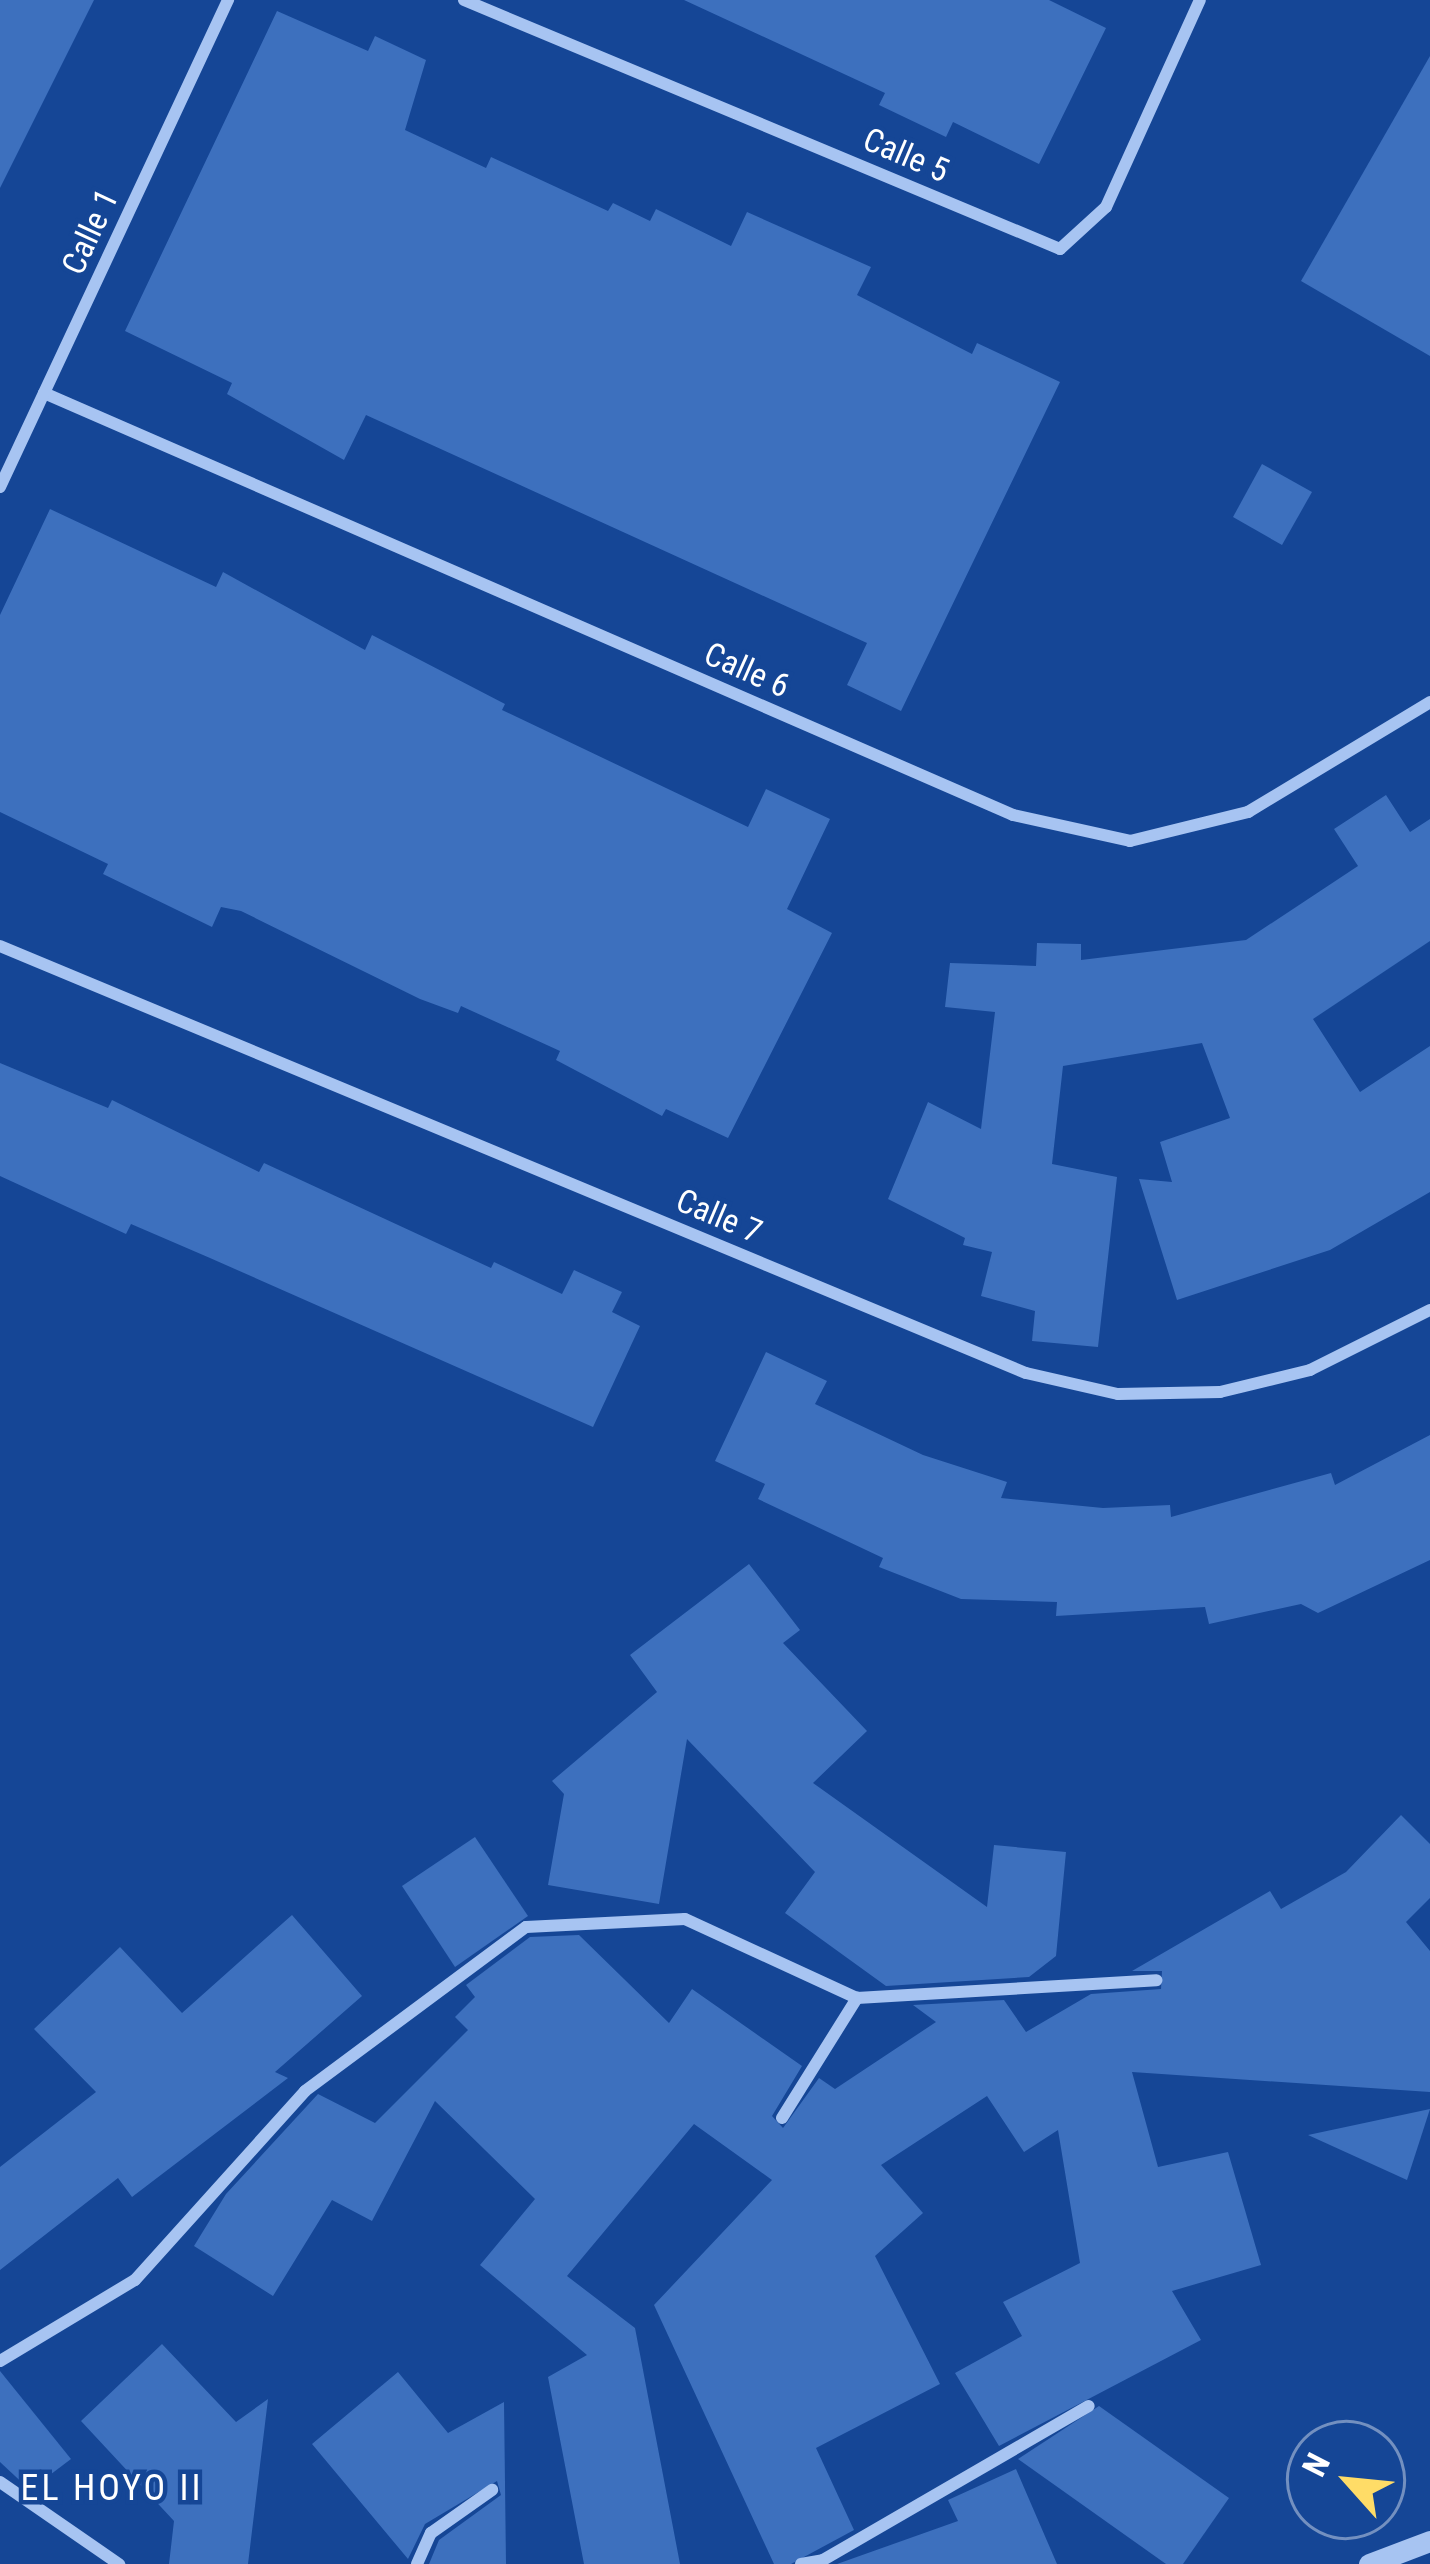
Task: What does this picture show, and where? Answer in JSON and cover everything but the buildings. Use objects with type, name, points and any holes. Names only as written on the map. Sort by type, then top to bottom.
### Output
[{"type":"street","name":"Calle 1","points":[[0,487],[228,0]]},
{"type":"street","name":"Calle 5","points":[[464,0],[1060,249],[1106,207],[1200,0]]},
{"type":"street","name":"Calle 6","points":[[44,393],[1013,815],[1106,836],[1130,841],[1249,812],[1430,702]]},
{"type":"street","name":"Calle 7","points":[[0,946],[1025,1373],[1118,1394],[1220,1392],[1310,1370],[1430,1310]]},
{"type":"street","points":[[0,2361],[135,2280],[304,2091],[526,1928],[685,1919],[857,1998],[1156,1980]]},
{"type":"street","points":[[782,2118],[857,1998]]},
{"type":"street","points":[[800,2564],[824,2560],[1089,2406]]},
{"type":"street","points":[[0,2482],[118,2564]]},
{"type":"street","points":[[417,2564],[430,2533],[492,2490]]},
{"type":"street","points":[[1370,2564],[1430,2541]]},
{"type":"district","name":"EL HOYO II","points":[[112,2489]]}]
